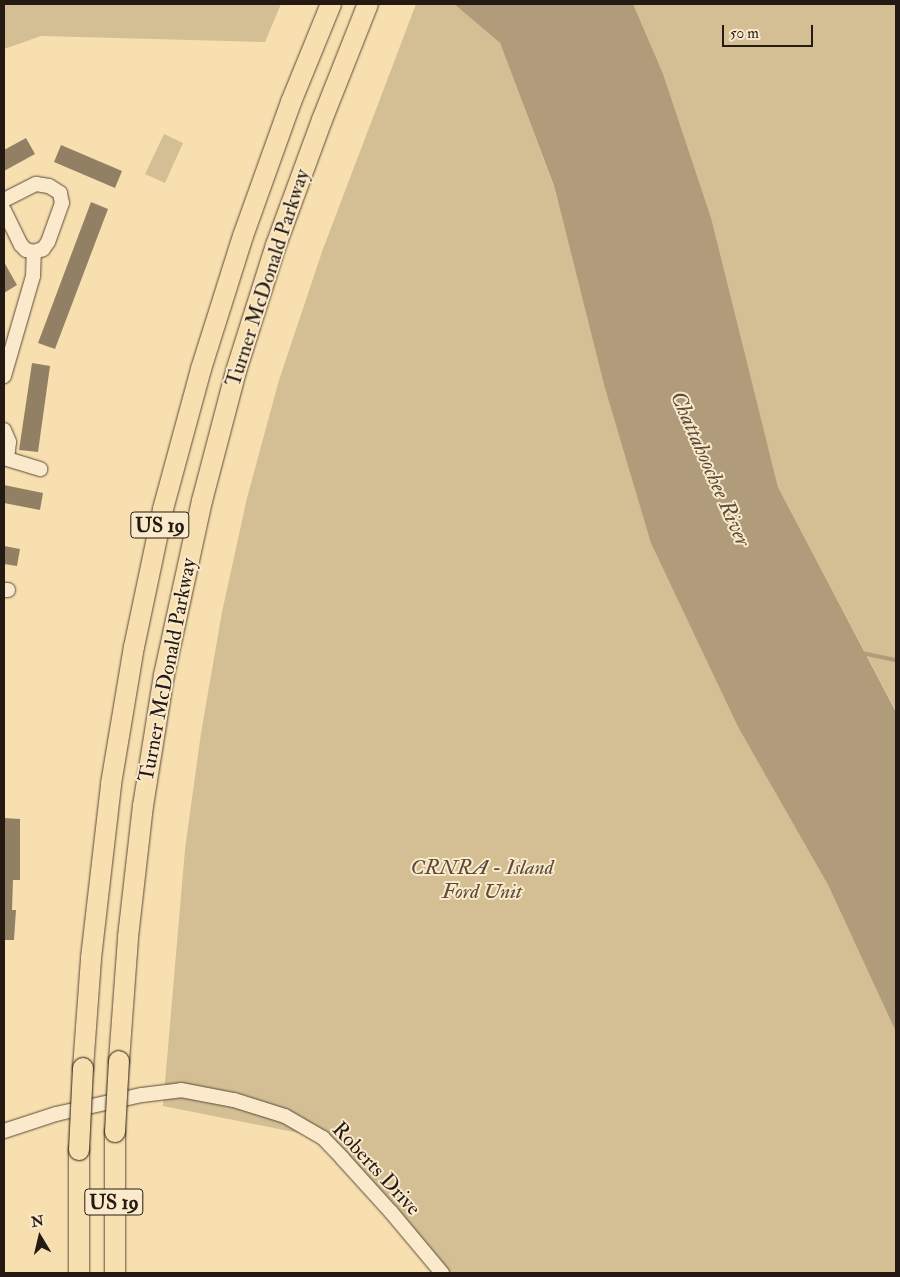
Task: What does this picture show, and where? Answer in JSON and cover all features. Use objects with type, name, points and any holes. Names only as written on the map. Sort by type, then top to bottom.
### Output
[{"type":"highway","name":"Turner McDonald Parkway","points":[[79,1273],[83,1068],[91,958],[111,784],[134,647],[164,509],[199,378],[237,252],[285,120],[331,4]]},
{"type":"highway","name":"Turner McDonald Parkway","points":[[115,1273],[115,1132],[128,937],[143,806],[164,675],[195,528],[236,371],[270,262],[322,120],[368,4]]},
{"type":"street","points":[[4,200],[36,184],[49,186],[60,193],[62,204],[48,242],[43,249],[34,252],[26,250],[21,245],[4,210]]},
{"type":"street","points":[[4,376],[33,276],[34,252]]},
{"type":"street","points":[[4,430],[9,442],[5,458],[40,468]]},
{"type":"street","name":"Roberts Drive","points":[[4,1131],[56,1114],[142,1095],[181,1090],[234,1100],[285,1116],[323,1138],[391,1212],[442,1273]]},
{"type":"green space","points":[[4,4],[281,4],[265,42],[41,36],[4,49]]},
{"type":"green space","name":"CRNRA - Island Ford Unit","points":[[416,4],[454,4],[500,43],[554,187],[604,385],[652,543],[738,727],[828,885],[896,1032],[896,1273],[448,1273],[334,1140],[163,1106],[185,849],[201,733],[222,612],[247,498],[279,380],[323,249]]},
{"type":"green space","points":[[633,4],[896,4],[896,711],[778,487],[712,221]]},
{"type":"green space","points":[[164,134],[183,143],[165,183],[145,174]]},
{"type":"water","name":"Chattahoochee River","points":[[454,4],[633,4],[663,74],[712,221],[778,487],[896,712],[896,1032],[828,885],[738,727],[651,543],[604,385],[554,186],[500,43]]},
{"type":"building","points":[[26,138],[35,154],[4,171],[4,150]]},
{"type":"building","points":[[61,145],[122,171],[115,188],[54,162]]},
{"type":"building","points":[[91,202],[108,209],[55,349],[38,343]]},
{"type":"building","points":[[4,262],[17,285],[4,293]]},
{"type":"building","points":[[32,363],[50,366],[38,452],[19,450]]},
{"type":"building","points":[[4,485],[43,493],[40,510],[4,503]]},
{"type":"building","points":[[4,546],[20,549],[17,566],[4,564]]},
{"type":"building","points":[[4,818],[20,819],[20,880],[13,880],[12,910],[16,910],[14,940],[4,940]]},
{"type":"waterway","points":[[862,653],[896,660]]}]
